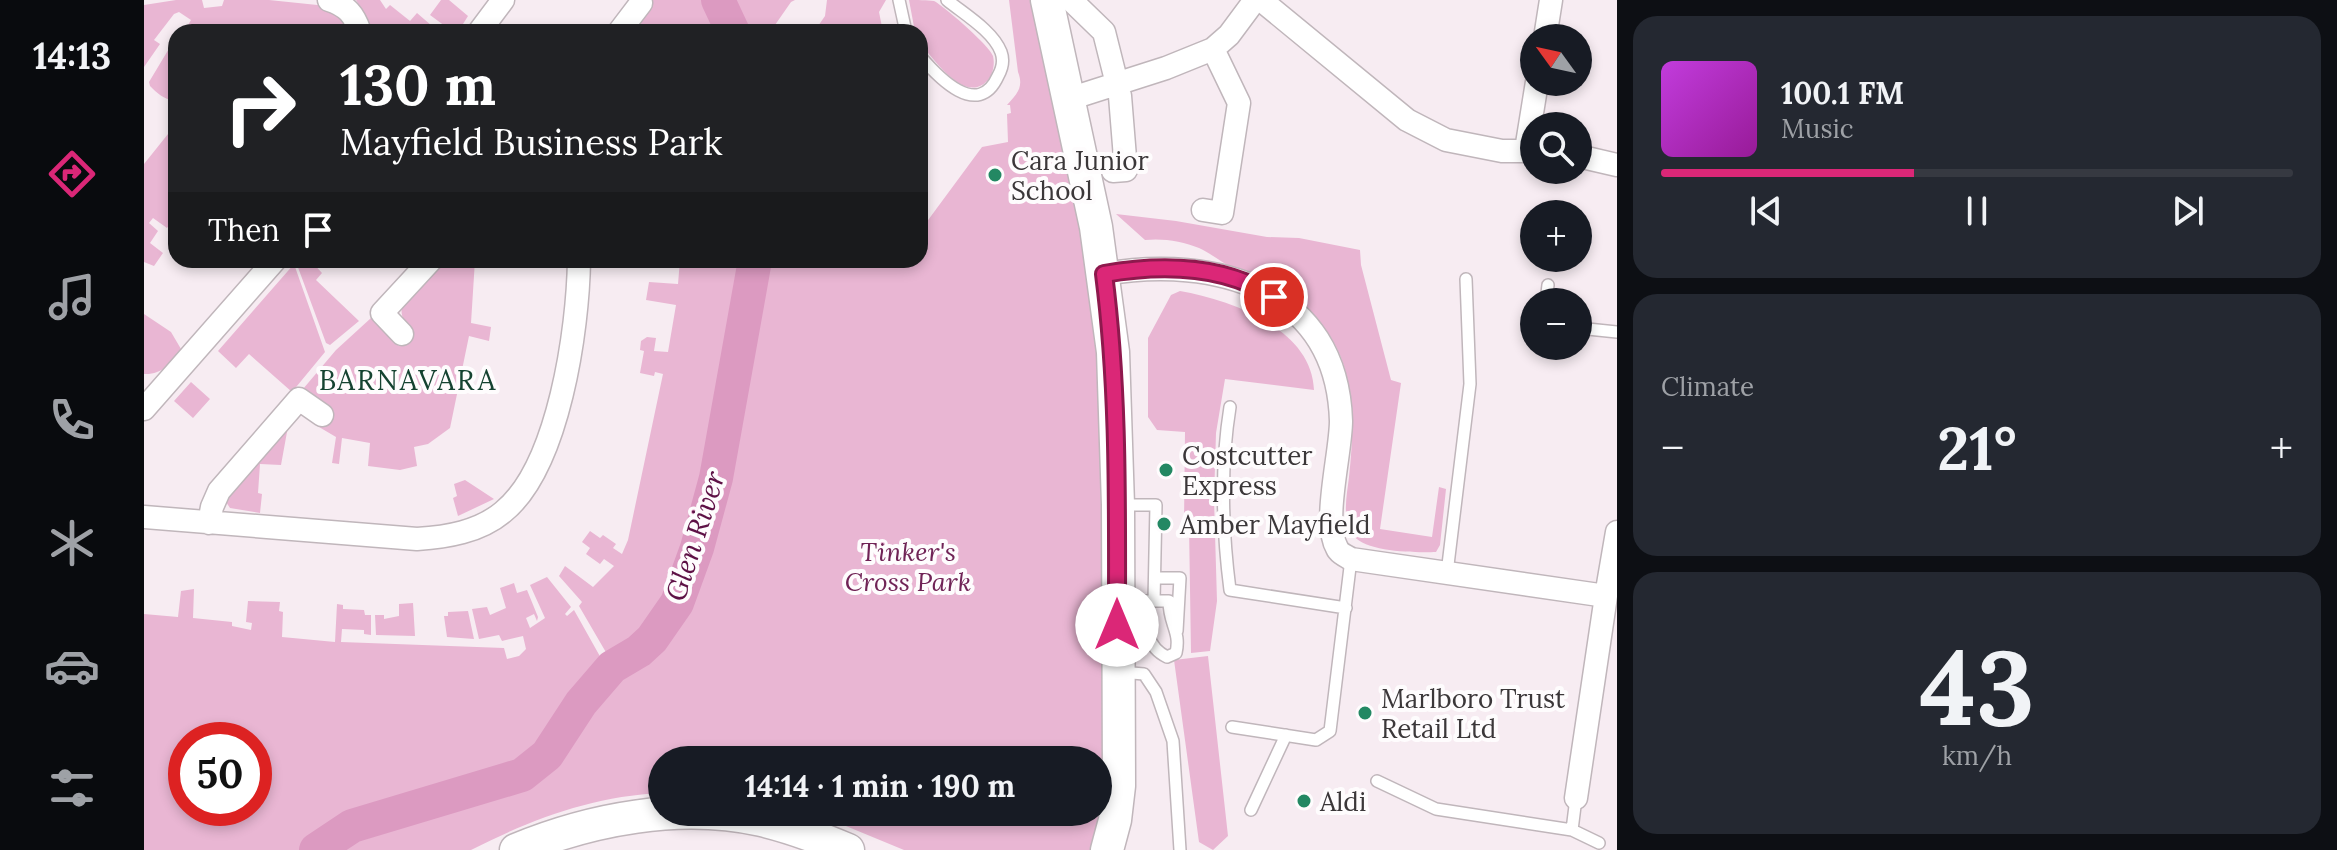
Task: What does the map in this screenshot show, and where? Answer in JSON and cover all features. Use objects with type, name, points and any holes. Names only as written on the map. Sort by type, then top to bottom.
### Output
[{"type":"main road","points":[[1047,0],[1104,274],[1114,364],[1118,505],[1139,601],[1118,672],[1119,786],[1107,850]]},
{"type":"main road","points":[[516,850],[591,824],[697,814],[759,819],[848,850]]},
{"type":"street","points":[[329,0],[344,5],[356,24]]},
{"type":"street","points":[[485,24],[503,0]]},
{"type":"street","points":[[1071,0],[1104,32],[1120,96],[1126,170],[1113,171]]},
{"type":"street","points":[[1069,99],[1213,49],[1258,0],[1407,120],[1446,140],[1502,151],[1520,151]]},
{"type":"street","points":[[1547,24],[1551,0]]},
{"type":"street","points":[[625,24],[641,3]]},
{"type":"street","points":[[1203,210],[1222,213],[1239,103],[1213,49]]},
{"type":"street","points":[[1592,159],[1617,165]]},
{"type":"street","points":[[145,405],[268,268]]},
{"type":"street","points":[[402,334],[382,313],[424,268]]},
{"type":"street","points":[[144,517],[417,539],[448,537],[501,514],[531,477],[553,428],[572,333],[578,268]]},
{"type":"street","points":[[1104,274],[1121,270],[1173,269],[1220,273],[1268,293],[1291,308],[1317,335],[1334,371],[1341,421],[1331,527],[1337,550],[1351,559],[1606,596]]},
{"type":"street","points":[[209,523],[219,491],[299,399],[322,415]]},
{"type":"street","points":[[1576,798],[1617,532]]},
{"type":"lane","points":[[899,0],[904,24]]},
{"type":"lane","points":[[928,65],[938,77],[963,93],[976,95],[990,89],[1002,66],[1003,54],[995,42],[947,0]]},
{"type":"lane","points":[[1447,573],[1470,384],[1466,279]]},
{"type":"lane","points":[[1592,329],[1617,332]]},
{"type":"lane","points":[[1230,407],[1223,450],[1222,496],[1230,590],[1346,608]]},
{"type":"lane","points":[[1118,505],[1156,505],[1155,578],[1139,601],[1146,633],[1159,653],[1167,657],[1176,653],[1179,640],[1180,578],[1155,578]]},
{"type":"lane","points":[[1232,727],[1316,740],[1330,731],[1351,559]]},
{"type":"lane","points":[[1139,601],[1169,601],[1169,616],[1177,631]]},
{"type":"lane","points":[[1118,672],[1144,674],[1156,692],[1173,741],[1180,850]]},
{"type":"lane","points":[[1251,810],[1286,735]]},
{"type":"lane","points":[[1377,781],[1436,809],[1572,830],[1599,843]]},
{"type":"lane","points":[[1572,830],[1576,798]]},
{"type":"green space","points":[[202,0],[204,8],[222,6],[224,0],[269,0],[327,6],[346,24],[189,24],[191,20],[179,12],[154,40],[160,44],[144,67],[144,5]]},
{"type":"green space","points":[[356,0],[380,0],[386,9],[390,5],[410,21],[417,13],[430,24],[368,24]]},
{"type":"green space","points":[[441,0],[449,0],[468,16],[463,24],[442,24],[430,15]]},
{"type":"green space","points":[[644,0],[795,0],[776,24],[631,24]]},
{"type":"green space","points":[[827,0],[886,0],[879,12],[881,24],[819,24],[825,16]]},
{"type":"green space","points":[[909,0],[934,1],[957,18],[993,56],[994,66],[988,80],[970,87],[950,77],[928,53],[928,24],[914,24]]},
{"type":"green space","name":"Tinker's Cross Park","points":[[1009,0],[1032,0],[1077,211],[1100,377],[1103,746],[648,746],[648,794],[564,811],[517,828],[471,850],[144,850],[144,614],[178,617],[181,591],[194,589],[193,618],[232,622],[232,626],[251,630],[252,623],[246,622],[248,601],[280,602],[279,611],[283,612],[282,637],[335,642],[337,604],[343,605],[343,609],[364,610],[365,615],[371,615],[371,635],[364,634],[364,630],[342,629],[341,642],[504,648],[507,659],[519,656],[526,649],[523,636],[502,641],[499,635],[479,639],[472,609],[487,607],[490,615],[506,608],[500,588],[514,583],[517,593],[527,590],[538,617],[537,621],[534,614],[526,618],[530,628],[545,618],[530,585],[547,577],[571,607],[565,614],[567,616],[574,610],[611,676],[618,673],[579,606],[582,602],[559,576],[565,566],[593,587],[614,566],[604,559],[600,564],[586,554],[590,548],[582,542],[590,531],[616,544],[613,548],[622,554],[628,540],[663,374],[640,373],[644,351],[640,350],[641,341],[647,337],[656,338],[654,351],[668,352],[676,305],[646,300],[649,282],[678,284],[679,268],[928,268],[928,220],[982,147],[1008,142],[1007,114],[1011,113],[1010,105],[1007,105],[1020,86]]},
{"type":"green space","points":[[168,50],[168,99],[158,94],[149,82]]},
{"type":"green space","points":[[168,134],[168,227],[153,218],[149,223],[158,231],[150,243],[163,253],[154,266],[144,262],[144,164]]},
{"type":"green space","points":[[1116,214],[1267,237],[1299,238],[1360,250],[1361,265],[1391,380],[1401,383],[1380,529],[1432,537],[1439,487],[1446,489],[1440,545],[1436,552],[1380,548],[1360,541],[1350,530],[1346,507],[1352,439],[1351,405],[1337,348],[1322,324],[1272,285],[1193,246],[1158,239],[1145,240]]},
{"type":"green space","points":[[291,268],[295,268],[325,352],[292,392],[249,354],[236,368],[218,351]]},
{"type":"green space","points":[[298,268],[317,268],[322,273],[316,280],[359,321],[330,345],[326,343]]},
{"type":"green space","points":[[433,268],[474,268],[471,323],[491,327],[489,341],[469,336],[450,428],[428,444],[414,447],[417,466],[400,470],[368,466],[370,443],[342,438],[339,464],[332,463],[336,437],[319,427],[333,410],[303,389],[336,350],[371,318],[399,346],[412,332],[403,319],[402,304]]},
{"type":"green space","points":[[1180,291],[1244,310],[1284,334],[1310,368],[1314,390],[1225,379],[1216,433],[1217,601],[1210,651],[1191,653],[1189,525],[1184,523],[1185,432],[1157,430],[1148,417],[1148,338],[1171,295]]},
{"type":"green space","points":[[144,314],[171,332],[181,349],[166,367],[150,374],[144,374]]},
{"type":"green space","points":[[191,382],[210,399],[193,418],[174,401]]},
{"type":"green space","points":[[289,421],[281,465],[260,464],[260,513],[230,508],[226,502],[227,495]]},
{"type":"green space","points":[[465,480],[494,499],[458,516],[453,498],[457,496],[454,484]]},
{"type":"green space","points":[[413,603],[415,636],[376,635],[375,615],[384,615],[384,619],[399,616],[399,604]]},
{"type":"green space","points":[[468,611],[474,639],[447,637],[444,616],[448,616],[448,612]]},
{"type":"green space","points":[[1208,656],[1228,836],[1213,850],[1199,842],[1174,660]]},
{"type":"green space","points":[[846,826],[1096,826],[1090,850],[904,850]]},
{"type":"waterway","name":"Glen River","points":[[718,0],[729,24]]},
{"type":"waterway","name":"Glen River","points":[[316,850],[352,826],[522,775],[547,755],[581,703],[612,667],[652,639],[677,603],[697,548],[716,478],[754,268]]},
{"type":"place","name":"Cara Junior School","points":[[995,175]]},
{"type":"place","name":"Costcutter Express","points":[[1166,470]]},
{"type":"place","name":"Amber Mayfield","points":[[1164,524]]},
{"type":"place","name":"Marlboro Trust Retail Ltd","points":[[1365,713]]},
{"type":"place","name":"Aldi","points":[[1304,801]]},
{"type":"district","name":"BARNAVARA","points":[[408,380]]},
{"type":"route","points":[[1117,625],[1115,402],[1104,274],[1121,270],[1186,269],[1220,273],[1257,286],[1274,297]]}]
